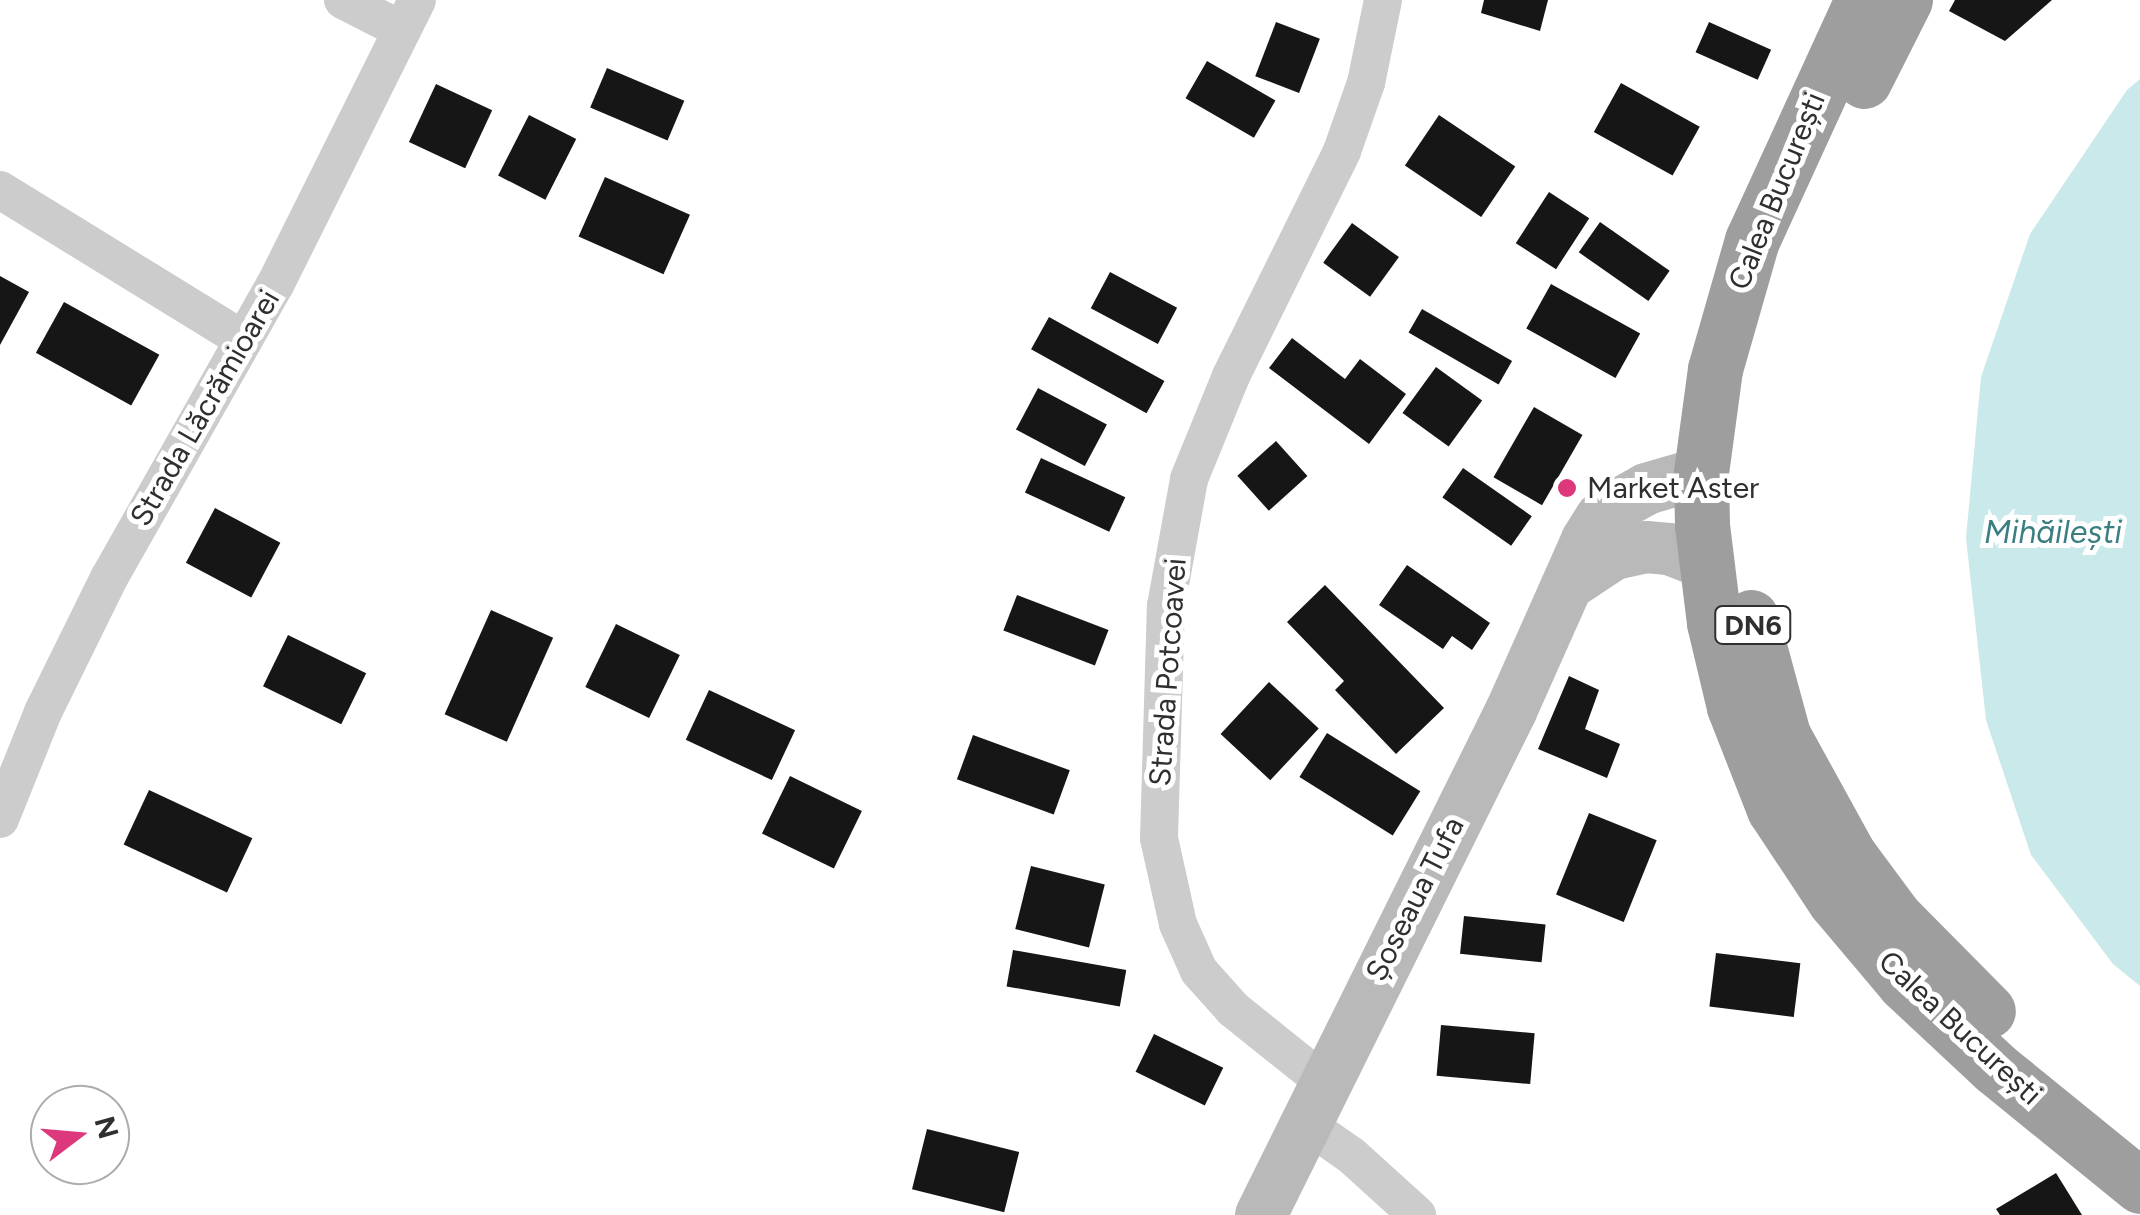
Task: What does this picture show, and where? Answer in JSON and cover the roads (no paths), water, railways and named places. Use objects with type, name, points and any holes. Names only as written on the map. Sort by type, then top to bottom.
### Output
[{"type":"highway","name":"Calea București","points":[[1862,0],[1752,240],[1715,370],[1701,473],[1705,563],[1734,707],[1774,809],[1836,902],[1904,984],[1995,1068],[2140,1186]]},
{"type":"highway","name":"Calea București","points":[[1905,0],[1789,239],[1762,326],[1744,404],[1736,471],[1738,532],[1748,602],[1783,736],[1848,855],[1948,974],[2140,1138]]},
{"type":"main road","name":"Șoseaua Tufa","points":[[1261,1215],[1511,712],[1587,540],[1602,518],[1646,489],[1701,473]]},
{"type":"main road","points":[[1570,582],[1614,554],[1646,547],[1669,549],[1705,563]]},
{"type":"street","points":[[343,0],[409,15]]},
{"type":"street","name":"Strada Potcoavei","points":[[1384,0],[1366,83],[1342,151],[1231,376],[1189,479],[1166,606],[1159,838],[1178,924],[1199,971],[1315,1102],[1352,1156],[1417,1215]]},
{"type":"street","name":"Strada Lăcrămioarei","points":[[0,818],[43,712],[109,578],[244,340],[409,15]]},
{"type":"street","points":[[0,190],[244,340]]},
{"type":"water","name":"Mihăilești","points":[[2140,79],[2140,986],[2113,964],[2031,855],[1986,720],[1966,538],[1981,377],[2030,234],[2127,90]]},
{"type":"place","name":"Market Aster","points":[[1567,488]]}]
